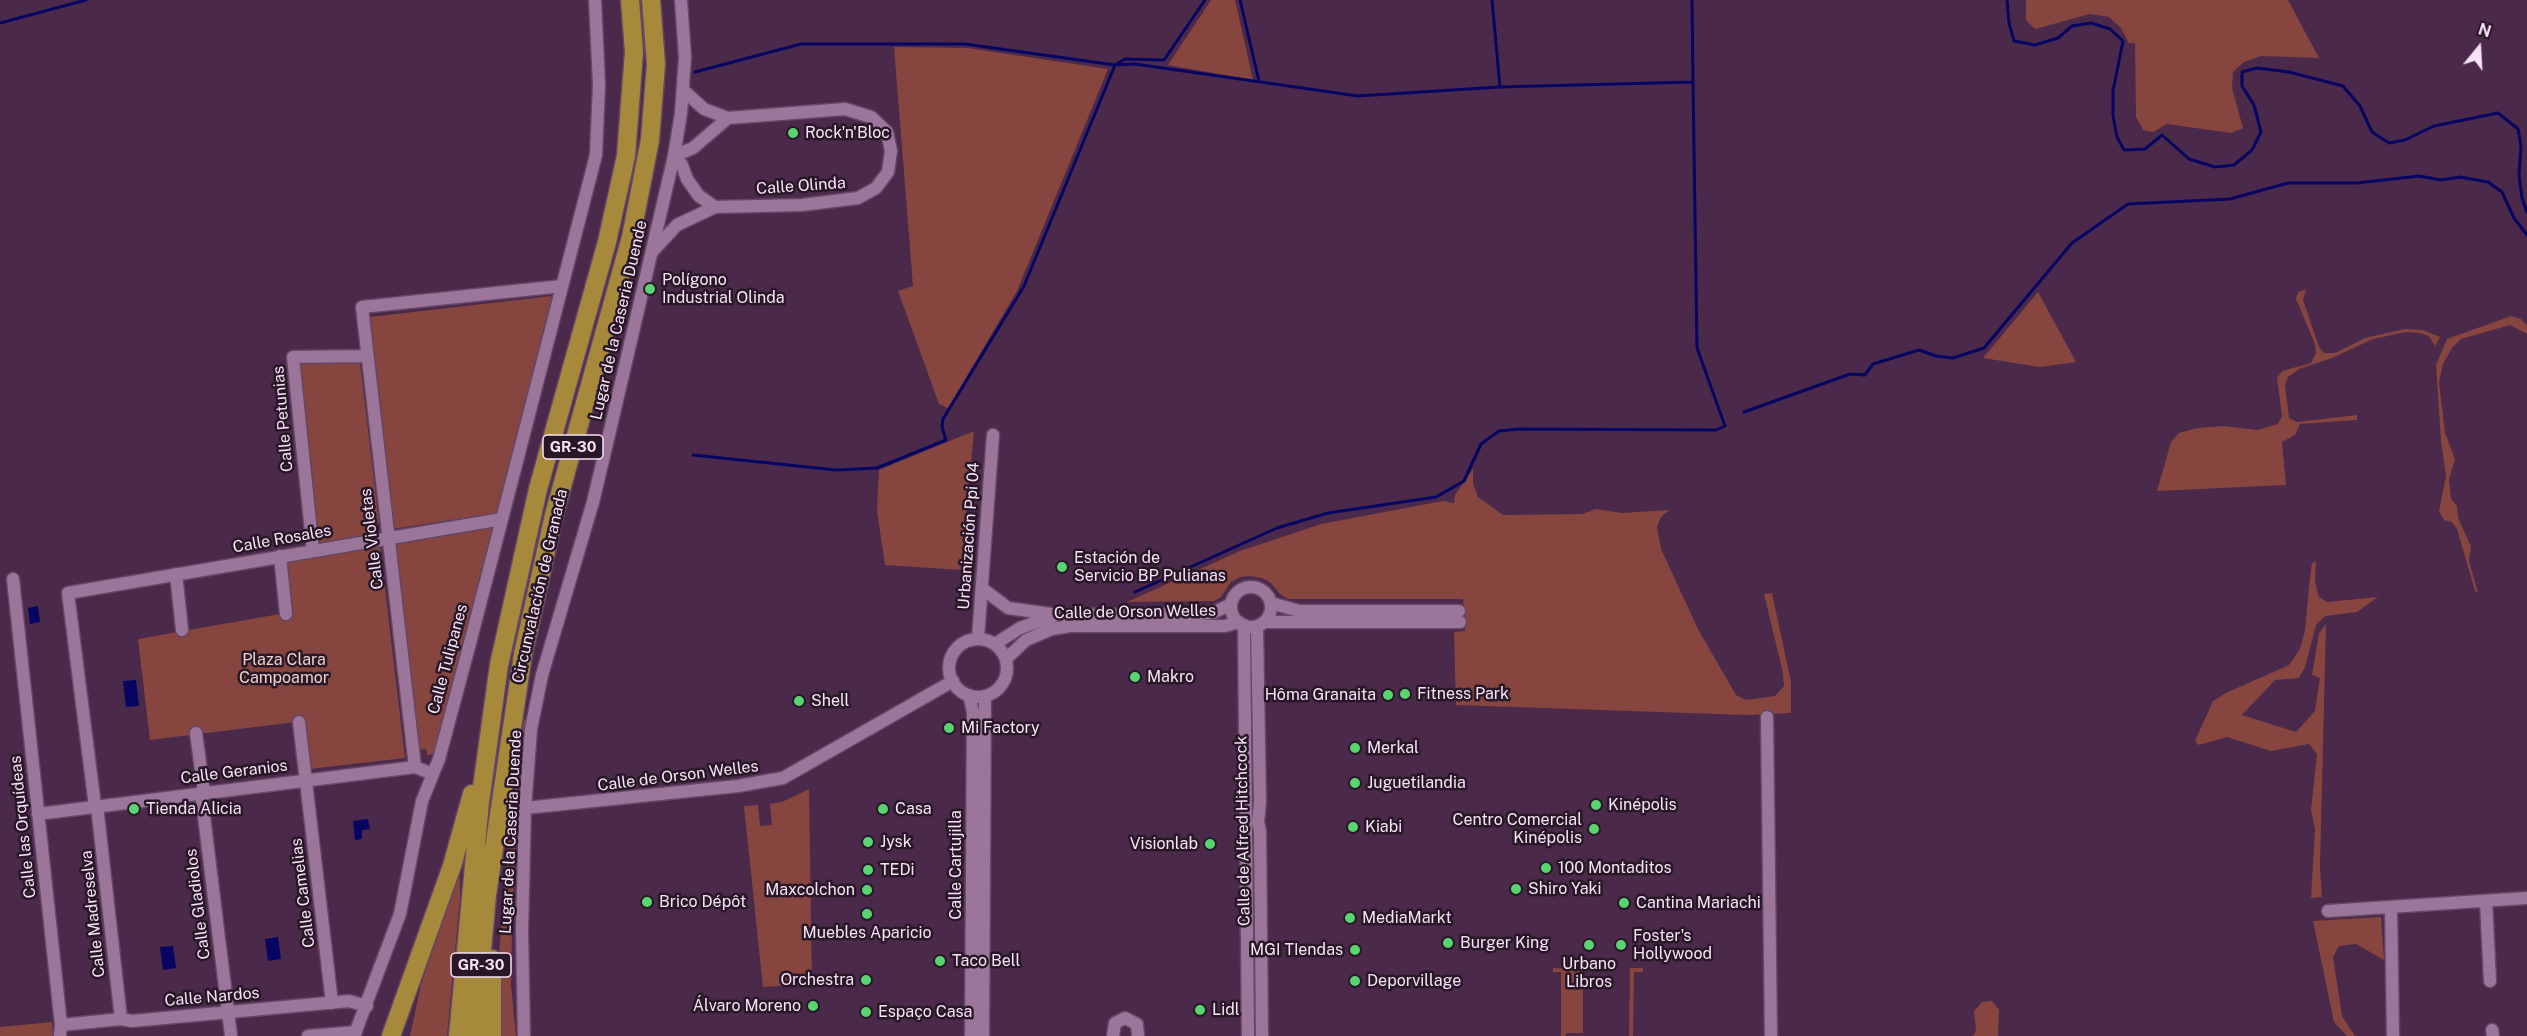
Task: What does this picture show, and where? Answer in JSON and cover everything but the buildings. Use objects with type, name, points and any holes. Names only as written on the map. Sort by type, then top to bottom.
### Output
[{"type":"highway","name":"Circunvalación de Granada","points":[[458,1036],[487,750],[499,665],[523,548],[619,190],[627,144],[634,52],[630,0]]},
{"type":"highway","name":"Circunvalación de Granada","points":[[474,1036],[487,895],[514,706],[533,605],[554,515],[626,257],[650,140],[656,64],[651,0]]},
{"type":"highway","points":[[391,1036],[452,866],[474,778],[487,750]]},
{"type":"highway","points":[[487,895],[494,918],[492,1036]]},
{"type":"street","name":"Calle Tulipanes","points":[[355,1034],[400,914],[422,801],[445,738],[596,155],[599,84],[595,0]]},
{"type":"street","name":"Lugar de la Caseria Duende","points":[[524,1036],[522,978],[525,808],[531,729],[542,675],[593,502],[674,156],[685,57],[681,0]]},
{"type":"street","name":"Calle Olinda","points":[[651,254],[677,225],[715,207],[802,205],[858,198],[876,188],[888,172],[891,151],[887,132],[871,117],[845,110],[728,118],[704,109],[683,90]]},
{"type":"street","points":[[715,207],[699,196],[687,179],[682,165],[674,156],[693,148],[728,118]]},
{"type":"street","name":"Calle Violetas","points":[[415,767],[362,307],[562,286]]},
{"type":"street","name":"Calle Petunias","points":[[313,550],[293,357],[368,356]]},
{"type":"street","name":"Urbanización Ppi 04","points":[[978,638],[993,435]]},
{"type":"street","name":"Calle Rosales","points":[[68,593],[502,519]]},
{"type":"street","points":[[280,556],[286,614]]},
{"type":"street","points":[[176,574],[182,630]]},
{"type":"street","name":"Calle las Orquídeas","points":[[13,579],[60,1030]]},
{"type":"street","points":[[1261,624],[1270,614],[1271,603],[1265,592],[1254,587],[1242,589],[1237,593],[1232,604],[1232,611],[1242,624],[1261,624],[1443,616]]},
{"type":"street","name":"Calle de Orson Welles","points":[[983,589],[1008,608],[1056,615],[1200,614],[1213,613],[1232,604]]},
{"type":"street","name":"Calle Madreselva","points":[[68,593],[121,1019]]},
{"type":"street","points":[[1271,603],[1299,611],[1459,617]]},
{"type":"street","name":"Calle de Orson Welles","points":[[995,644],[1020,628],[1056,615]]},
{"type":"street","name":"Calle de Orson Welles","points":[[1006,659],[1026,640],[1052,629],[1242,624]]},
{"type":"street","name":"Calle de Alfred Hitchcock","points":[[1242,624],[1248,1036]]},
{"type":"street","name":"Calle de Alfred Hitchcock","points":[[1261,624],[1258,815],[1262,1036]]},
{"type":"street","points":[[978,638],[995,644],[1006,659],[1005,679],[997,690],[985,696],[969,695],[960,690],[953,681],[949,669],[955,650],[965,641],[978,638]]},
{"type":"street","name":"Calle de Orson Welles","points":[[525,808],[738,786],[783,778],[953,681]]},
{"type":"street","name":"Calle Cartujilla","points":[[969,695],[973,712],[971,1036]]},
{"type":"street","name":"Calle Cartujilla","points":[[983,1036],[985,696]]},
{"type":"street","points":[[1767,717],[1771,1036]]},
{"type":"street","points":[[299,722],[306,780]]},
{"type":"street","points":[[196,733],[202,792]]},
{"type":"street","name":"Calle Geranios","points":[[38,814],[415,767],[433,774]]},
{"type":"street","name":"Calle Camelias","points":[[306,780],[332,1003]]},
{"type":"street","name":"Calle Gladiolos","points":[[202,792],[231,1036]]},
{"type":"street","points":[[2328,911],[2527,898]]},
{"type":"street","points":[[2486,901],[2490,981]]},
{"type":"street","points":[[2391,907],[2393,1036]]},
{"type":"street","name":"Calle Nardos","points":[[60,1030],[121,1019],[132,1021],[349,1001],[367,1006]]},
{"type":"street","points":[[1113,1036],[1112,1029],[1115,1023],[1127,1018],[1137,1024],[1138,1036]]},
{"type":"street","points":[[308,1036],[355,1034]]},
{"type":"green space","points":[[1211,0],[1235,0],[1253,80],[1168,65]]},
{"type":"green space","points":[[2026,0],[2288,0],[2319,58],[2261,56],[2244,62],[2233,72],[2232,88],[2243,128],[2231,133],[2167,124],[2153,132],[2143,130],[2136,117],[2135,43],[2129,43],[2121,28],[2109,17],[2090,14],[2035,29],[2026,20]]},
{"type":"green space","points":[[894,47],[968,48],[1108,69],[1017,291],[948,408],[939,404],[898,291],[913,286]]},
{"type":"green space","points":[[2306,289],[2303,300],[2319,347],[2324,353],[2335,353],[2365,338],[2405,329],[2422,330],[2440,337],[2435,346],[2429,336],[2420,333],[2406,332],[2373,339],[2332,358],[2299,369],[2288,377],[2285,385],[2289,418],[2297,422],[2357,415],[2357,420],[2300,424],[2295,435],[2282,442],[2286,485],[2157,491],[2171,442],[2179,433],[2197,428],[2223,426],[2257,430],[2278,424],[2282,416],[2277,378],[2282,371],[2311,363],[2316,353],[2315,344],[2296,299],[2298,292]]},
{"type":"green space","points":[[2038,292],[2076,362],[2040,367],[1983,358]]},
{"type":"green space","points":[[552,296],[497,513],[392,529],[370,317]]},
{"type":"green space","points":[[2511,316],[2521,319],[2527,325],[2527,334],[2510,325],[2461,339],[2452,348],[2443,364],[2439,382],[2445,433],[2455,459],[2449,480],[2451,499],[2457,506],[2458,518],[2471,546],[2469,561],[2478,593],[2475,591],[2457,529],[2452,522],[2444,520],[2439,511],[2446,476],[2441,441],[2436,365],[2447,339]]},
{"type":"green space","points":[[300,363],[360,363],[379,523],[374,524],[376,533],[319,544]]},
{"type":"green space","points":[[974,431],[961,570],[885,565],[877,511],[879,470]]},
{"type":"green space","points":[[1473,469],[1473,483],[1478,497],[1503,515],[1582,514],[1596,509],[1622,513],[1669,510],[1661,517],[1657,527],[1661,549],[1699,631],[1736,695],[1746,700],[1775,696],[1784,686],[1764,594],[1772,593],[1791,682],[1791,713],[1746,715],[1456,705],[1454,632],[1465,631],[1463,599],[1288,599],[1280,594],[1271,583],[1262,578],[1250,576],[1240,577],[1231,582],[1221,597],[1214,601],[1127,602],[1240,551],[1321,524],[1443,501],[1454,503],[1455,495]]},
{"type":"green space","points":[[493,526],[434,754],[427,755],[426,749],[418,750],[395,543]]},
{"type":"green space","name":"Plaza Clara Campoamor","points":[[380,546],[405,758],[310,769],[304,721],[150,740],[138,639],[291,612],[285,563]]},
{"type":"green space","points":[[2316,562],[2315,582],[2319,597],[2327,602],[2378,597],[2357,612],[2325,616],[2316,625],[2305,667],[2299,678],[2275,680],[2242,715],[2296,732],[2315,711],[2320,678],[2312,675],[2319,633],[2326,624],[2320,866],[2322,897],[2311,898],[2315,829],[2311,810],[2317,754],[2309,744],[2271,751],[2227,737],[2199,745],[2195,741],[2213,701],[2289,665],[2300,649],[2305,631],[2312,563]]},
{"type":"green space","points":[[524,719],[526,720],[517,796],[512,929],[511,985],[516,1036],[496,1036],[498,966],[510,825]]},
{"type":"green space","points":[[809,789],[812,984],[763,987],[744,806],[758,805],[760,826],[772,825],[770,804],[782,802]]},
{"type":"green space","points":[[460,871],[460,898],[447,1036],[410,1036],[421,984]]},
{"type":"green space","points":[[2381,917],[2384,960],[2356,944],[2339,946],[2333,957],[2342,1016],[2355,1036],[2347,1036],[2334,1022],[2313,921]]},
{"type":"green space","points":[[1553,968],[1583,970],[1583,1033],[1566,1033],[1566,1036],[1561,1036],[1561,972],[1553,972]]},
{"type":"green space","points":[[1630,968],[1643,968],[1643,972],[1634,972],[1633,1036],[1629,1036]]},
{"type":"green space","points":[[1992,1001],[1999,1010],[1998,1036],[1973,1036],[1976,1030],[1974,1011],[1982,1002]]},
{"type":"green space","points":[[52,1022],[53,1036],[0,1036],[0,1027]]},
{"type":"shaded area","points":[[38,606],[40,622],[30,624],[28,608]]},
{"type":"shaded area","points":[[136,680],[139,706],[126,707],[123,681]]},
{"type":"shaded area","points":[[368,819],[370,829],[362,830],[362,839],[355,840],[353,821]]},
{"type":"shaded area","points":[[278,937],[281,959],[268,961],[265,939]]},
{"type":"shaded area","points":[[173,946],[176,968],[163,970],[160,947]]},
{"type":"waterway","points":[[0,23],[86,0]]},
{"type":"waterway","points":[[693,455],[836,470],[877,468],[946,440],[942,427],[943,419],[1024,286],[1115,65],[1125,59],[1164,60],[1205,0]]},
{"type":"waterway","points":[[1240,0],[1259,81]]},
{"type":"waterway","points":[[1492,0],[1500,87]]},
{"type":"waterway","points":[[1692,0],[1693,82]]},
{"type":"waterway","points":[[2007,0],[2009,23],[2014,41],[2035,45],[2058,38],[2072,26],[2091,23],[2110,29],[2123,41],[2113,91],[2113,116],[2117,137],[2124,150],[2145,149],[2162,135],[2189,159],[2215,167],[2234,165],[2252,150],[2261,132],[2254,105],[2242,86],[2242,72],[2257,68],[2289,72],[2343,86],[2360,106],[2372,132],[2389,143],[2405,140],[2434,126],[2498,113],[2518,129],[2521,146],[2519,175],[2522,198],[2527,212]]},
{"type":"waterway","points":[[695,72],[801,44],[965,44],[1115,65],[1135,64],[1358,96],[1500,87],[1693,82],[1697,348],[1725,426],[1716,430],[1519,429],[1499,431],[1481,444],[1464,481],[1436,497],[1328,513],[1277,528],[1135,592]]},
{"type":"waterway","points":[[1744,412],[1850,374],[1865,375],[1873,364],[1919,350],[1936,356],[1953,358],[1984,348],[2072,243],[2128,204],[2230,199],[2288,183],[2357,183],[2419,176],[2441,180],[2460,177],[2488,182],[2502,192],[2514,218],[2527,235]]},
{"type":"place","name":"Rock'n'Bloc","points":[[793,133]]},
{"type":"place","name":"Polígono Industrial Olinda","points":[[650,289]]},
{"type":"place","name":"Estación de Servicio BP Pulianas","points":[[1062,567]]},
{"type":"place","name":"Makro","points":[[1135,677]]},
{"type":"place","name":"Fitness Park","points":[[1405,694]]},
{"type":"place","name":"Hôma Granaita","points":[[1388,695]]},
{"type":"place","name":"Shell","points":[[799,701]]},
{"type":"place","name":"Mi Factory","points":[[949,728]]},
{"type":"place","name":"Merkal","points":[[1355,748]]},
{"type":"place","name":"Juguetilandia","points":[[1355,783]]},
{"type":"place","name":"Kinépolis","points":[[1596,805]]},
{"type":"place","name":"Tienda Alicia","points":[[134,809]]},
{"type":"place","name":"Casa","points":[[883,809]]},
{"type":"place","name":"Kiabi","points":[[1353,827]]},
{"type":"place","name":"Centro Comercial Kinépolis","points":[[1594,829]]},
{"type":"place","name":"Jysk","points":[[868,842]]},
{"type":"place","name":"Visionlab","points":[[1210,844]]},
{"type":"place","name":"100 Montaditos","points":[[1546,868]]},
{"type":"place","name":"TEDi","points":[[868,870]]},
{"type":"place","name":"Shiro Yaki","points":[[1516,889]]},
{"type":"place","name":"Maxcolchon","points":[[867,890]]},
{"type":"place","name":"Brico Dépôt","points":[[647,902]]},
{"type":"place","name":"Cantina Mariachi","points":[[1624,903]]},
{"type":"place","name":"Muebles Aparicio","points":[[867,914]]},
{"type":"place","name":"MediaMarkt","points":[[1350,918]]},
{"type":"place","name":"Burger King","points":[[1448,943]]},
{"type":"place","name":"Urbano Libros","points":[[1589,945]]},
{"type":"place","name":"Foster's Hollywood","points":[[1621,945]]},
{"type":"place","name":"MGI TIendas","points":[[1355,950]]},
{"type":"place","name":"Taco Bell","points":[[940,961]]},
{"type":"place","name":"Orchestra","points":[[866,980]]},
{"type":"place","name":"Deporvillage","points":[[1355,981]]},
{"type":"place","name":"Álvaro Moreno","points":[[813,1006]]},
{"type":"place","name":"Lidl","points":[[1200,1010]]},
{"type":"place","name":"Espaço Casa","points":[[866,1012]]}]
